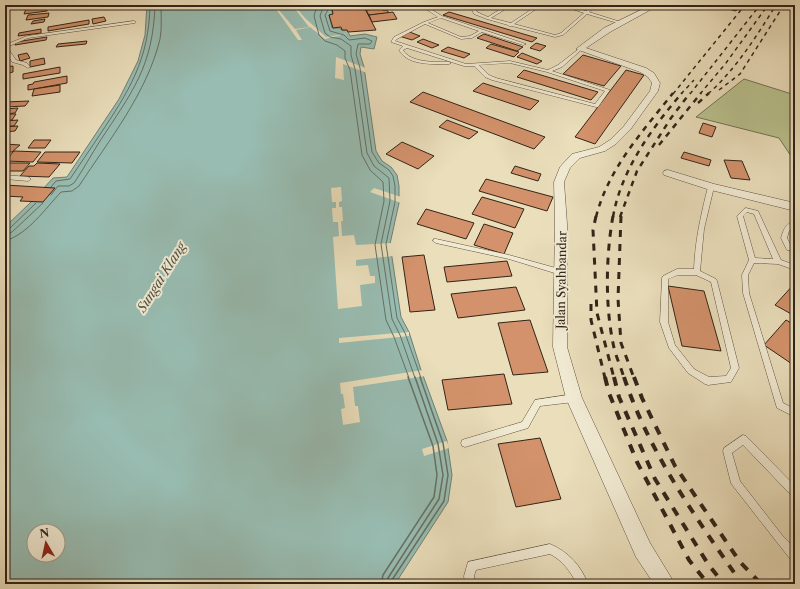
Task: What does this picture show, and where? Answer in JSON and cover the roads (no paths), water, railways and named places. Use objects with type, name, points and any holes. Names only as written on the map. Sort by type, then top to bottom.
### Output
[{"type":"street","points":[[580,49],[607,30],[656,5]]},
{"type":"street","name":"Jalan Syahbandar","points":[[580,49],[643,70],[651,75],[656,83],[654,91],[618,138],[602,149],[576,156],[565,167],[559,182],[561,224],[560,347],[574,398],[643,550],[664,584]]},
{"type":"street","points":[[668,173],[711,187],[795,207]]},
{"type":"lane","points":[[422,5],[441,17],[524,44]]},
{"type":"lane","points":[[481,5],[474,10],[475,13],[510,25],[554,36],[562,34],[595,5]]},
{"type":"lane","points":[[488,18],[510,5]]},
{"type":"lane","points":[[510,25],[540,5]]},
{"type":"lane","points":[[562,5],[622,23]]},
{"type":"lane","points":[[441,17],[395,38],[393,42],[466,65],[510,62],[536,70],[548,71],[608,90],[596,106],[494,79],[487,76],[476,65]]},
{"type":"lane","points":[[28,66],[14,61],[5,47],[27,37],[134,22]]},
{"type":"lane","points":[[425,23],[461,38],[471,37],[482,31]]},
{"type":"lane","points":[[405,47],[401,50],[404,56],[412,60],[459,63]]},
{"type":"lane","points":[[548,71],[560,66],[580,49]]},
{"type":"lane","points":[[5,177],[28,179]]},
{"type":"lane","points":[[697,272],[698,246],[702,219],[711,187]]},
{"type":"lane","points":[[778,262],[756,212],[746,210],[740,216],[752,260],[745,275],[746,293],[780,404],[795,413]]},
{"type":"lane","points":[[795,224],[792,224],[786,230],[784,238],[789,248],[795,249]]},
{"type":"lane","points":[[436,241],[561,272]]},
{"type":"lane","points":[[752,260],[778,262],[795,268]]},
{"type":"lane","points":[[677,272],[697,272],[714,281],[735,368],[728,379],[708,381],[691,371],[672,346],[664,322],[665,278],[677,272]]},
{"type":"lane","points":[[465,443],[524,425],[538,403],[574,398]]},
{"type":"lane","points":[[795,492],[743,439],[727,451],[736,483],[795,556]]},
{"type":"lane","points":[[470,584],[468,576],[472,566],[550,549],[560,553],[570,561],[584,584]]},
{"type":"water","name":"Sungai Klang","points":[[147,5],[339,5],[335,6],[336,8],[331,9],[333,14],[329,15],[332,28],[347,30],[350,36],[365,34],[377,37],[374,49],[361,47],[360,54],[364,67],[376,151],[382,161],[391,167],[397,175],[399,186],[399,203],[390,244],[401,317],[409,332],[447,441],[452,475],[448,502],[395,584],[5,584],[5,227],[53,178],[67,177],[119,99],[138,61],[145,35]]},
{"type":"railway","points":[[673,94],[745,5]]},
{"type":"railway","points":[[690,94],[760,5]]},
{"type":"railway","points":[[700,94],[726,63],[768,5]]},
{"type":"railway","points":[[709,93],[737,63],[776,5]]},
{"type":"railway","points":[[719,90],[740,74],[784,5]]},
{"type":"railway","points":[[681,94],[694,80]]},
{"type":"railway","points":[[596,217],[609,183],[618,167],[639,136],[673,93]]},
{"type":"railway","points":[[613,217],[617,200],[630,166],[649,135],[682,93]]},
{"type":"railway","points":[[620,217],[637,171],[671,118],[690,93]]},
{"type":"railway","points":[[659,145],[701,93]]},
{"type":"railway","points":[[698,103],[709,93]]},
{"type":"railway","points":[[596,216],[593,230],[597,313],[614,378]]},
{"type":"railway","points":[[613,216],[607,280],[610,328],[614,347],[624,378]]},
{"type":"railway","points":[[621,216],[618,299],[621,343],[634,378]]},
{"type":"railway","points":[[591,304],[591,320],[605,378]]},
{"type":"railway","points":[[605,377],[609,393],[637,462],[689,560],[708,584]]},
{"type":"railway","points":[[614,377],[619,397],[655,479],[708,564],[724,584]]},
{"type":"railway","points":[[624,377],[634,405],[660,459],[691,510],[742,584]]},
{"type":"railway","points":[[634,377],[642,398],[675,466],[740,562],[761,584]]}]
